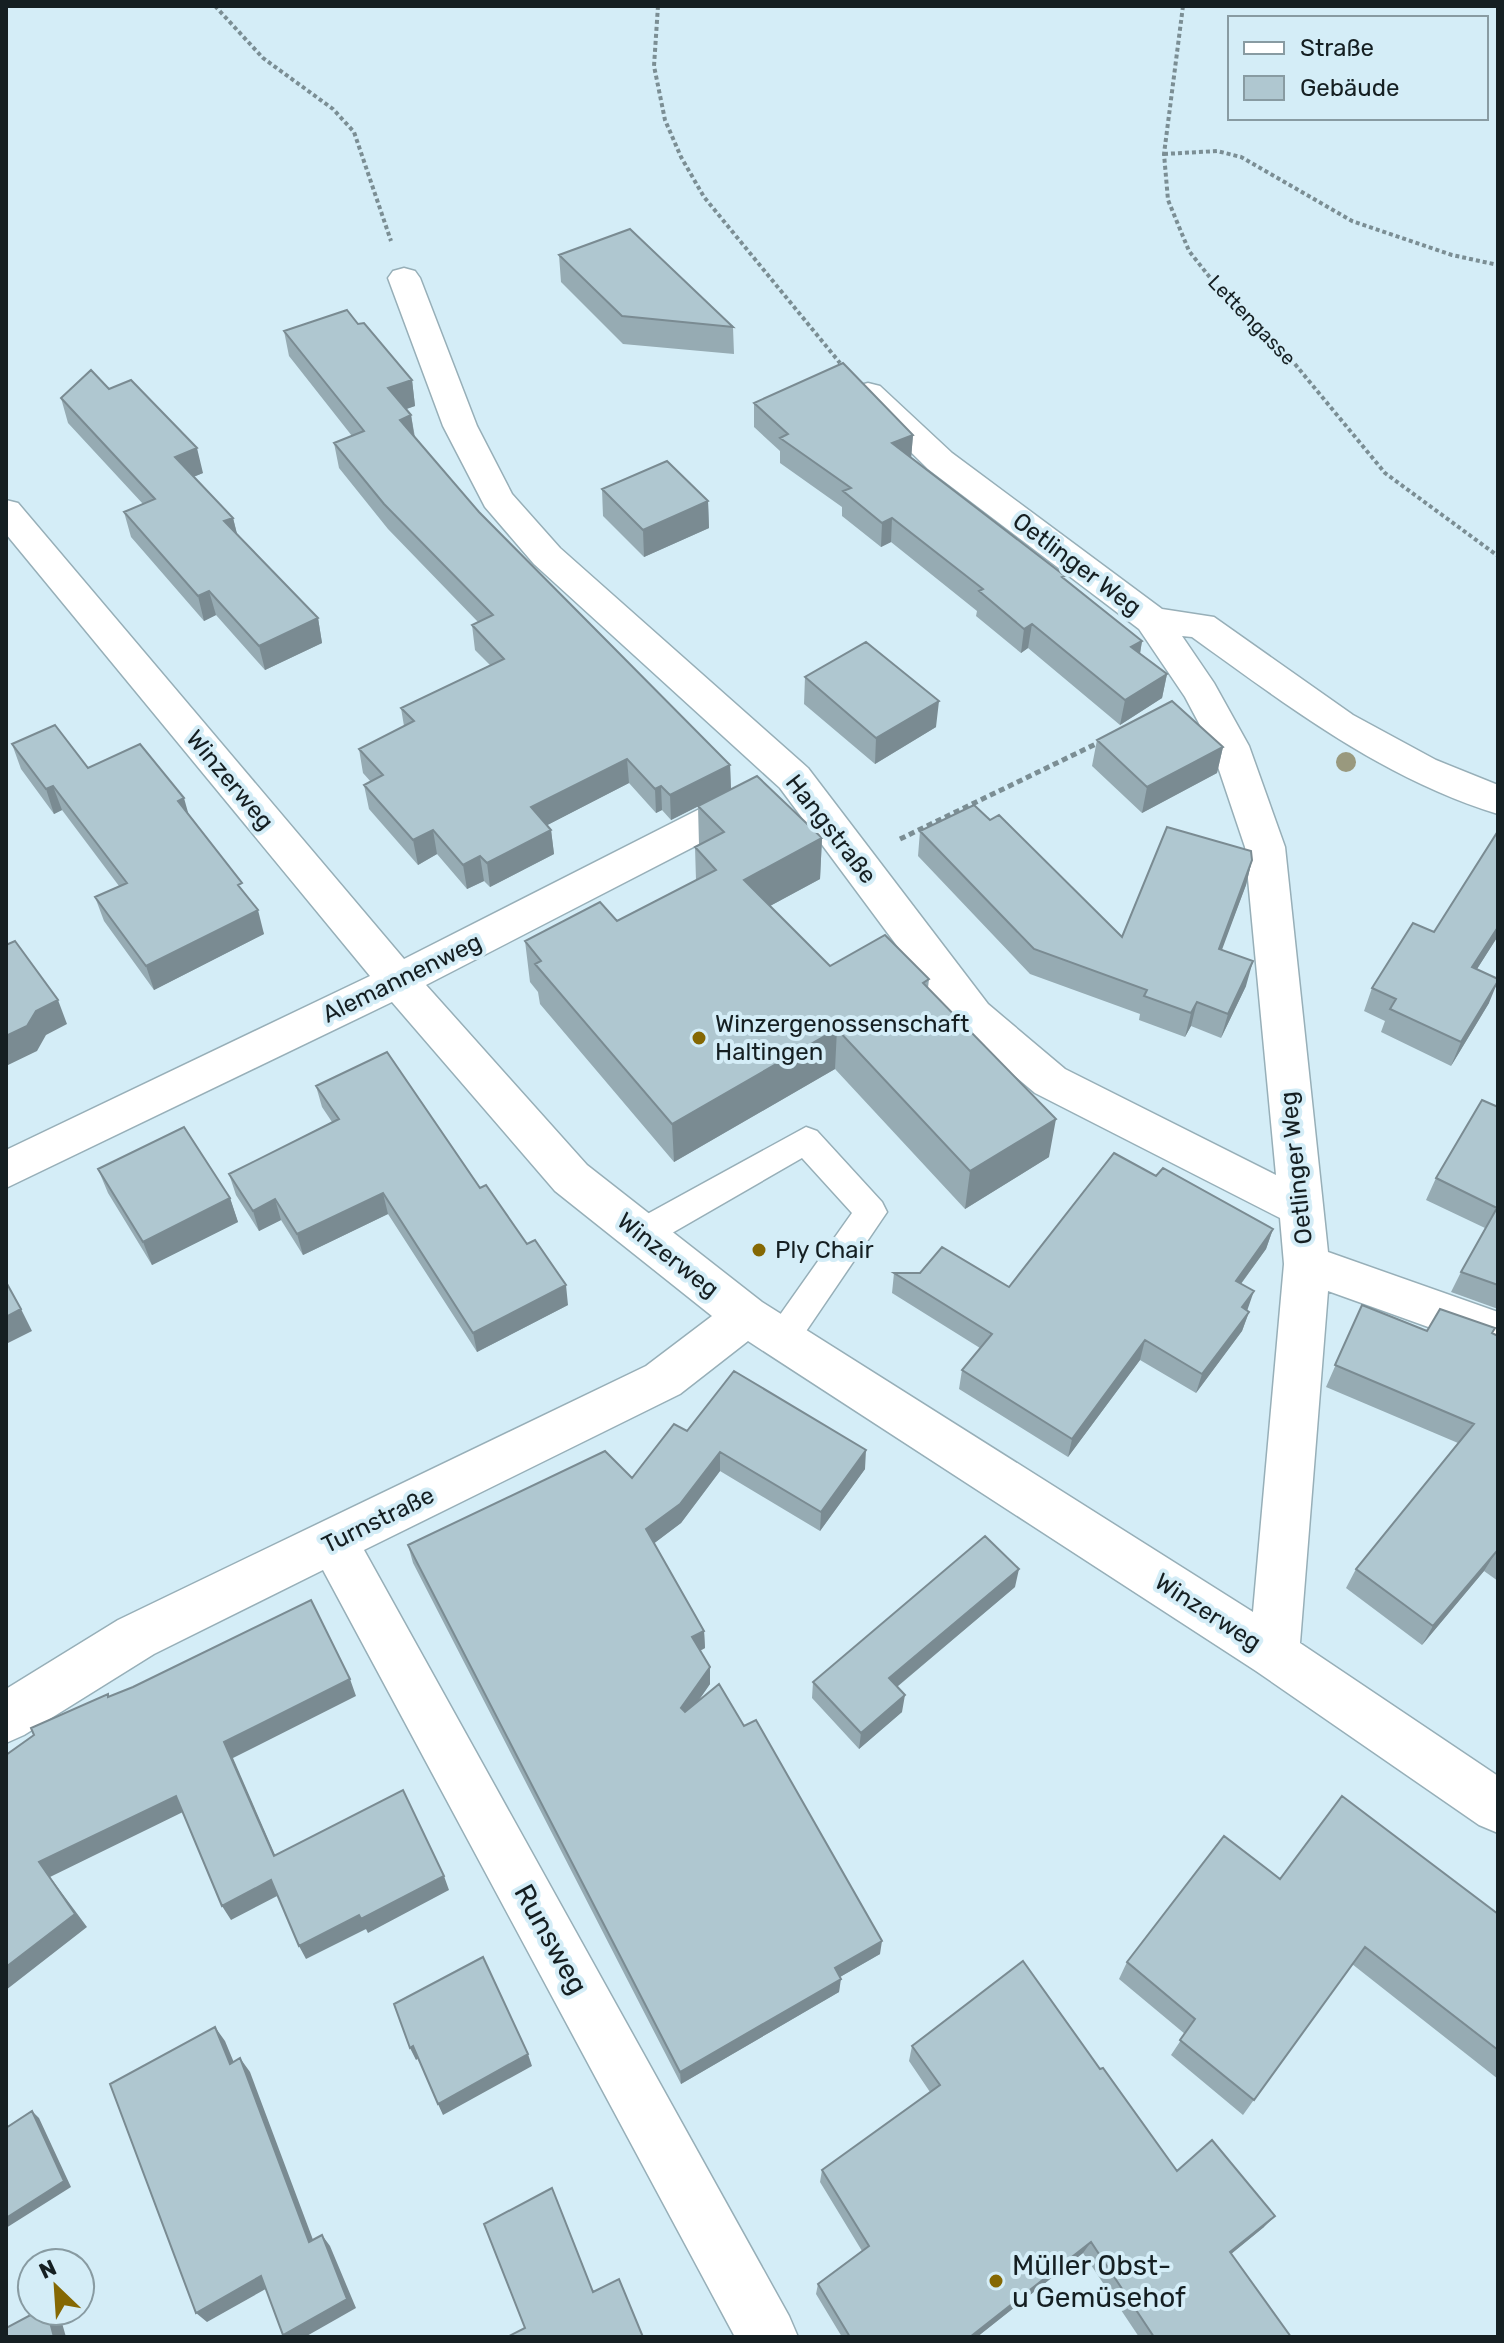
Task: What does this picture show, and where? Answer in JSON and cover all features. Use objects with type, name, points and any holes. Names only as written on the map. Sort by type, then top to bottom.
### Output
[{"type":"street","name":"Hangstraße","points":[[404,278],[460,426],[497,499],[547,556],[794,778],[973,1016],[1050,1081],[1299,1207]]},
{"type":"street","name":"Oetlinger Weg","points":[[851,376],[940,461],[1152,620],[1201,692],[1230,746],[1265,847],[1307,1264],[1274,1654]]},
{"type":"street","name":"Winzerweg","points":[[6,511],[398,981],[571,1178],[764,1327],[1274,1654],[1498,1807]]},
{"type":"street","points":[[1152,620],[1201,626],[1340,724],[1422,770],[1498,800]]},
{"type":"street","name":"Alemannenweg","points":[[6,1170],[398,981],[794,778]]},
{"type":"street","points":[[1307,1264],[1498,1332]]},
{"type":"street","name":"Turnstraße","points":[[6,1718],[136,1637],[663,1380],[764,1327]]},
{"type":"street","name":"Runsweg","points":[[334,1542],[768,2337]]},
{"type":"lane","points":[[641,1234],[806,1140],[871,1212],[764,1327]]},
{"type":"path","points":[[215,6],[263,58],[333,109],[354,132],[404,278]]},
{"type":"path","points":[[658,6],[654,66],[665,120],[681,157],[704,197],[851,376]]},
{"type":"path","name":"Lettengasse","points":[[1183,6],[1164,154],[1168,200],[1189,251],[1223,294],[1280,346],[1385,473],[1498,556]]},
{"type":"path","points":[[1164,154],[1217,151],[1241,157],[1352,221],[1452,255],[1498,265]]},
{"type":"path","points":[[856,860],[1105,739]]},
{"type":"building","points":[[630,229],[733,327],[622,316],[559,255]]},
{"type":"building","points":[[347,310],[358,324],[364,323],[412,380],[388,388],[411,415],[400,420],[479,512],[730,765],[670,795],[661,786],[655,789],[627,759],[531,807],[551,830],[487,863],[480,856],[463,865],[433,830],[413,840],[364,785],[383,775],[359,749],[414,721],[401,708],[504,659],[472,625],[493,615],[384,504],[334,443],[364,431],[284,331]]},
{"type":"building","points":[[843,363],[913,435],[892,443],[1065,576],[1062,577],[1142,641],[1131,647],[1167,674],[1125,700],[1032,624],[1024,629],[979,591],[983,589],[892,518],[882,523],[843,491],[851,488],[780,438],[788,434],[754,403]]},
{"type":"building","points":[[91,370],[109,389],[131,380],[197,448],[175,457],[233,518],[224,521],[318,618],[259,646],[209,591],[198,596],[124,512],[155,499],[61,398]]},
{"type":"building","points":[[667,461],[708,501],[643,530],[602,489]]},
{"type":"building","points":[[866,642],[939,701],[876,738],[805,677]]},
{"type":"building","points":[[1172,701],[1223,747],[1147,787],[1097,740]]},
{"type":"building","points":[[55,725],[88,768],[140,744],[184,798],[178,801],[242,883],[238,885],[258,910],[146,966],[95,897],[127,883],[53,786],[46,789],[12,744]]},
{"type":"building","points":[[757,776],[822,838],[744,880],[830,966],[885,935],[929,979],[923,983],[1056,1119],[970,1171],[837,1029],[672,1124],[535,964],[541,961],[525,941],[600,902],[617,921],[716,870],[695,847],[724,832],[698,806]]},
{"type":"building","points":[[974,805],[990,820],[999,815],[1122,937],[1167,827],[1251,851],[1252,860],[1219,949],[1253,961],[1228,1014],[1197,1002],[1191,1013],[1144,996],[1147,990],[1034,949],[920,831]]},
{"type":"building","points":[[1498,831],[1498,927],[1472,967],[1498,981],[1461,1042],[1390,1009],[1396,999],[1372,988],[1413,923],[1434,932]]},
{"type":"building","points":[[15,941],[58,1000],[36,1011],[27,1026],[6,1036],[6,945]]},
{"type":"building","points":[[387,1052],[480,1188],[486,1185],[527,1244],[535,1240],[566,1285],[473,1333],[383,1193],[297,1234],[275,1199],[253,1211],[229,1174],[339,1119],[316,1086]]},
{"type":"building","points":[[1482,1100],[1498,1107],[1498,1285],[1461,1272],[1497,1208],[1436,1178]]},
{"type":"building","points":[[184,1127],[230,1198],[143,1242],[98,1169]]},
{"type":"building","points":[[1114,1153],[1156,1176],[1163,1168],[1273,1229],[1236,1281],[1254,1291],[1242,1307],[1249,1312],[1202,1374],[1145,1340],[1072,1439],[962,1370],[992,1334],[894,1273],[920,1273],[942,1247],[1009,1287]]},
{"type":"building","points":[[6,1282],[21,1309],[6,1317]]},
{"type":"building","points":[[1362,1305],[1427,1331],[1440,1309],[1495,1328],[1492,1333],[1498,1336],[1498,1553],[1433,1626],[1356,1569],[1474,1424],[1335,1365]]},
{"type":"building","points":[[734,1371],[866,1450],[821,1512],[720,1452],[680,1504],[646,1529],[704,1631],[692,1637],[710,1667],[681,1708],[685,1712],[719,1684],[744,1726],[756,1720],[882,1941],[835,1968],[841,1979],[680,2072],[408,1545],[605,1451],[632,1478],[674,1424],[687,1431]]},
{"type":"building","points":[[985,1536],[1019,1569],[889,1678],[905,1695],[861,1733],[813,1682]]},
{"type":"building","points":[[311,1600],[350,1679],[224,1742],[274,1856],[403,1790],[444,1876],[361,1919],[359,1915],[299,1946],[271,1880],[222,1906],[176,1796],[39,1862],[75,1914],[6,1967],[6,1755],[34,1735],[31,1728],[108,1694],[108,1697],[133,1687]]},
{"type":"building","points":[[1342,1796],[1498,1914],[1498,2050],[1365,1947],[1254,2100],[1180,2040],[1195,2019],[1127,1962],[1224,1836],[1280,1879]]},
{"type":"building","points":[[483,1957],[528,2054],[438,2104],[413,2046],[410,2048],[394,2004]]},
{"type":"building","points":[[1023,1961],[1177,2171],[1212,2140],[1275,2216],[1230,2252],[1291,2337],[1154,2337],[1091,2242],[970,2337],[850,2337],[818,2284],[869,2246],[822,2170],[940,2085],[912,2046]]},
{"type":"building","points":[[215,2027],[230,2064],[240,2058],[309,2242],[322,2235],[347,2299],[283,2335],[261,2276],[196,2313],[110,2084]]},
{"type":"building","points":[[32,2111],[64,2181],[6,2218],[6,2128]]},
{"type":"building","points":[[552,2188],[593,2292],[619,2279],[643,2337],[507,2337],[525,2328],[484,2224]]},
{"type":"building","points":[[16,2323],[16,2327],[51,2327],[54,2337],[6,2337],[6,2328]]},
{"type":"place","name":"Winzergenossenschaft Haltingen","points":[[699,1038]]},
{"type":"place","name":"Ply Chair","points":[[759,1250]]},
{"type":"place","name":"Müller Obst- u Gemüsehof","points":[[996,2281]]}]
